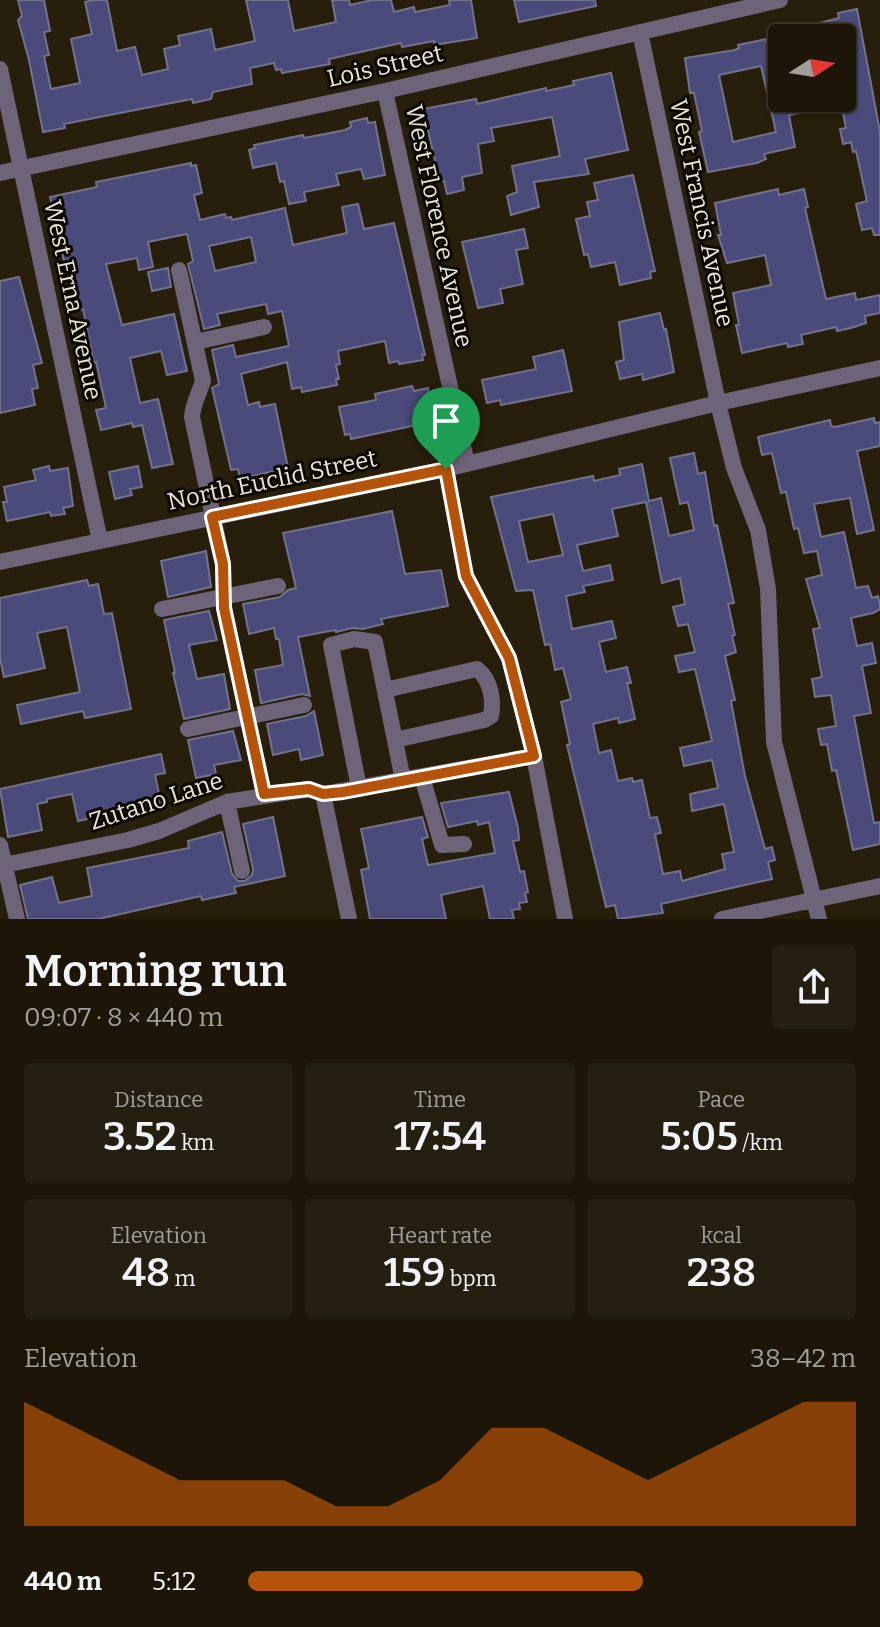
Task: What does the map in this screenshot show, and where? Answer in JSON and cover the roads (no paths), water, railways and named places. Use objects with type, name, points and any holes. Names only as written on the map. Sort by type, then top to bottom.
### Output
[{"type":"street","name":"Lois Street","points":[[0,173],[385,91],[780,0]]},
{"type":"street","name":"West Francis Avenue","points":[[640,32],[718,403],[734,468],[758,530],[768,589],[774,742],[819,919]]},
{"type":"street","name":"West Erna Avenue","points":[[0,69],[100,541]]},
{"type":"street","name":"West Florence Avenue","points":[[385,91],[467,464]]},
{"type":"street","points":[[179,270],[203,381],[200,393],[193,402],[192,417],[223,564],[223,597],[264,794]]},
{"type":"street","points":[[195,342],[264,327]]},
{"type":"street","name":"North Euclid Street","points":[[0,562],[446,469],[718,403],[880,368]]},
{"type":"street","points":[[446,469],[466,576],[509,658],[534,756],[565,919]]},
{"type":"street","points":[[162,609],[278,586]]},
{"type":"street","points":[[359,788],[331,645],[354,639],[375,642],[403,780]]},
{"type":"street","points":[[385,690],[477,669],[489,684],[492,698],[491,716],[484,720],[395,740]]},
{"type":"street","points":[[188,729],[304,705]]},
{"type":"street","name":"Zutano Lane","points":[[4,865],[128,840],[159,831],[227,802],[264,794],[309,789],[323,794],[534,756]]},
{"type":"street","points":[[422,777],[442,845],[464,844]]},
{"type":"street","points":[[323,794],[349,919]]},
{"type":"street","points":[[227,802],[242,871]]},
{"type":"street","points":[[0,845],[17,919]]},
{"type":"street","points":[[722,919],[880,886]]}]
